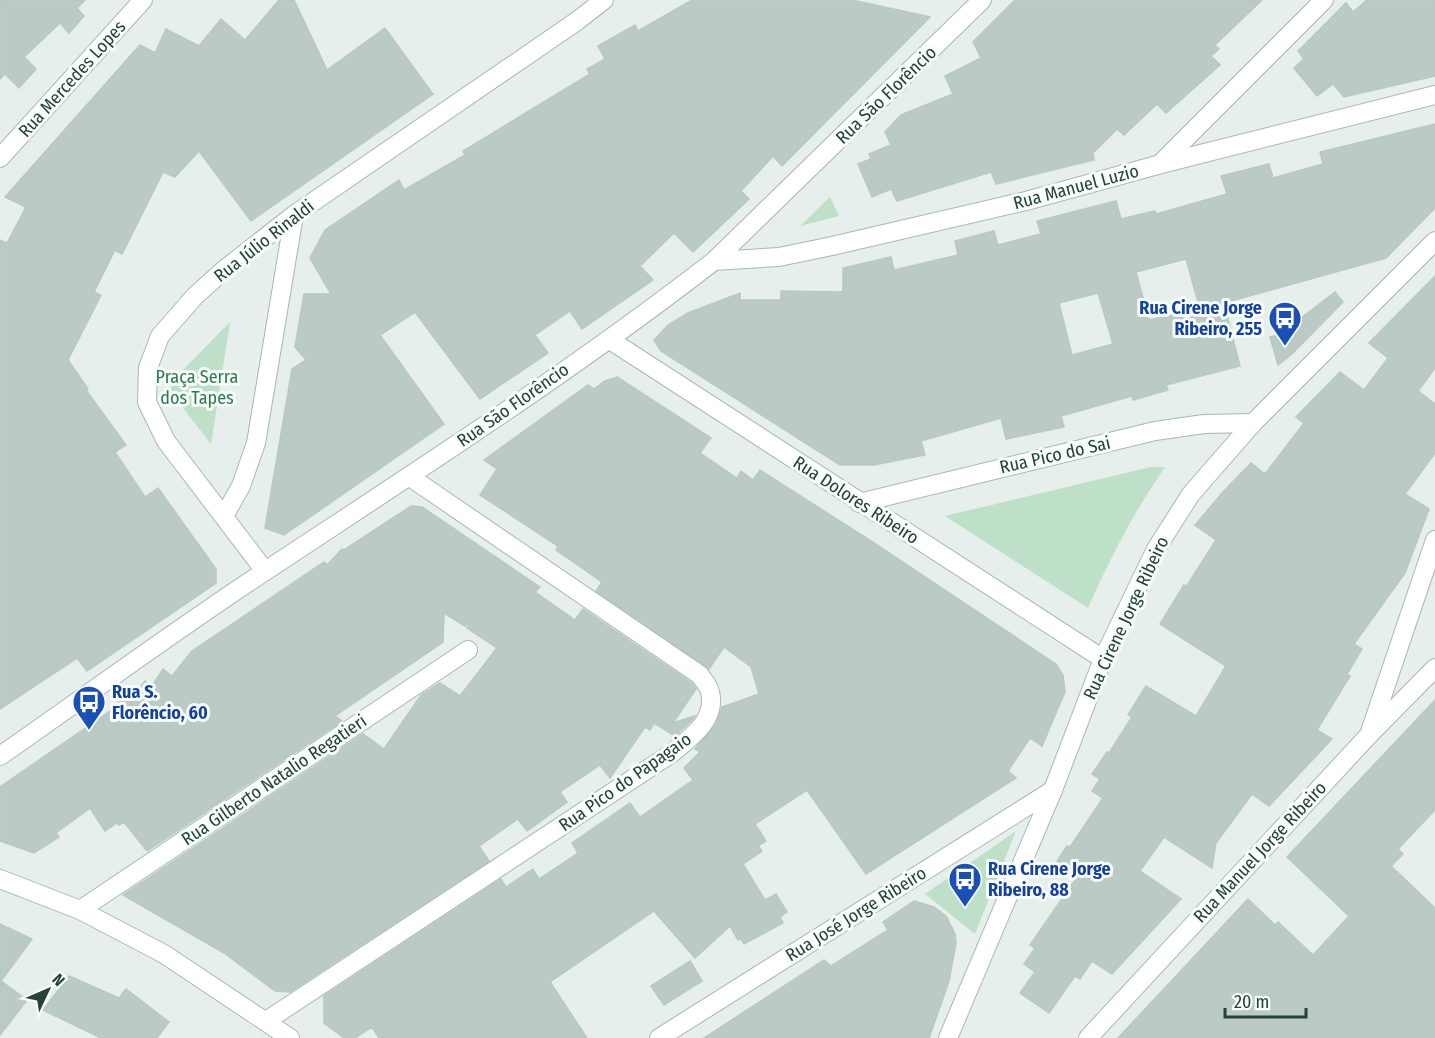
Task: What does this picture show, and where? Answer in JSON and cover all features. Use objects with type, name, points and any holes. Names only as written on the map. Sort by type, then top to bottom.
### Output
[{"type":"street","name":"Rua Mercedes Lopes","points":[[3,148],[143,0]]},
{"type":"street","name":"Rua Júlio Rinaldi","points":[[265,571],[166,441],[147,402],[148,368],[160,336],[195,296],[294,215],[567,28],[604,0]]},
{"type":"street","name":"Rua São Florêncio","points":[[0,756],[265,571],[410,477],[610,339],[714,261],[982,0]]},
{"type":"street","points":[[1161,164],[1324,0]]},
{"type":"street","name":"Rua Manuel Luzio","points":[[714,261],[779,257],[832,246],[1026,201],[1161,164],[1435,95]]},
{"type":"street","points":[[224,516],[242,486],[256,443],[294,215]]},
{"type":"street","name":"Rua Cirene Jorge Ribeiro","points":[[948,1038],[1053,790],[1103,659],[1156,549],[1185,503],[1253,423],[1432,248]]},
{"type":"street","name":"Rua Dolores Ribeiro","points":[[610,339],[1103,659]]},
{"type":"street","name":"Rua Pico do Sai","points":[[859,502],[1155,431],[1204,424],[1253,423]]},
{"type":"street","name":"Rua Pico do Papagaio","points":[[266,1021],[672,753],[700,730],[710,710],[710,691],[700,675],[410,477]]},
{"type":"street","points":[[1369,735],[1435,540]]},
{"type":"street","name":"Rua Gilberto Natalio Regatieri","points":[[80,910],[468,650]]},
{"type":"street","name":"Rua Manuel Jorge Ribeiro","points":[[1088,1038],[1369,735],[1435,668]]},
{"type":"street","name":"Rua José Jorge Ribeiro","points":[[659,1038],[1053,790]]},
{"type":"street","points":[[0,879],[80,910],[164,954],[290,1038]]},
{"type":"green space","points":[[830,197],[839,216],[800,226]]},
{"type":"green space","name":"Praça Serra dos Tapes","points":[[230,322],[211,444],[173,395],[171,388],[179,374]]},
{"type":"green space","points":[[1151,467],[1165,467],[1123,536],[1088,608],[945,516]]},
{"type":"green space","points":[[1016,831],[975,934],[925,894]]},
{"type":"building","points":[[0,0],[85,0],[77,8],[84,16],[69,33],[60,23],[24,57],[36,69],[19,88],[5,74],[0,79]]},
{"type":"building","points":[[279,0],[294,0],[327,70],[385,28],[433,94],[251,221],[199,151],[175,177],[163,172],[122,254],[115,250],[94,292],[101,295],[68,360],[88,389],[86,390],[126,445],[115,452],[145,497],[158,488],[216,569],[216,583],[87,671],[77,658],[0,709],[0,240],[7,243],[26,207],[5,197],[140,45],[155,53],[166,29],[199,46],[221,19],[245,40]]},
{"type":"building","points":[[692,0],[852,0],[930,17],[782,166],[773,156],[741,191],[749,199],[693,252],[674,233],[640,266],[653,280],[582,329],[570,311],[535,335],[548,353],[480,399],[415,312],[380,335],[444,424],[284,535],[265,528],[292,369],[306,360],[295,347],[304,294],[331,294],[310,258],[325,230],[399,180],[404,190],[465,155],[463,151],[590,74],[587,69],[605,59],[598,46],[635,25],[638,31]]},
{"type":"building","points":[[1015,0],[1262,0],[1215,45],[1219,49],[1211,56],[1220,65],[1166,113],[1157,104],[1124,135],[1117,129],[1093,153],[1094,160],[996,184],[991,172],[897,201],[891,189],[872,197],[858,164],[871,159],[869,154],[891,145],[885,132],[901,115],[953,94],[945,76],[981,58],[973,42]]},
{"type":"building","points":[[1367,0],[1435,0],[1435,76],[1344,97],[1333,84],[1317,96],[1294,68],[1304,59],[1298,51],[1346,3],[1353,12]]},
{"type":"building","points":[[1435,124],[1435,208],[1386,258],[1224,303],[1240,366],[1166,385],[1168,390],[1133,400],[1132,396],[1061,416],[1064,427],[1006,439],[1001,418],[921,441],[925,455],[874,465],[840,465],[661,351],[654,340],[668,325],[688,313],[740,293],[740,300],[781,300],[781,291],[843,292],[843,268],[891,257],[894,270],[958,255],[955,241],[994,231],[998,245],[1041,234],[1037,221],[1116,201],[1121,219],[1155,211],[1156,214],[1227,194],[1221,176],[1269,164],[1273,178],[1323,164],[1320,152]],"holes":[[[1186,259],[1200,309],[1149,320],[1136,272]],[[1098,293],[1113,344],[1072,355],[1059,303]]]},
{"type":"building","points":[[1435,276],[1435,368],[1418,391],[1435,404],[1435,453],[1405,494],[1429,509],[1405,573],[1354,644],[1362,649],[1347,674],[1350,676],[1317,730],[1332,739],[1269,806],[1252,794],[1216,843],[1212,868],[1164,837],[1140,871],[1181,899],[1112,974],[1092,961],[1080,979],[1075,976],[1049,1013],[1020,993],[1035,972],[1024,964],[1035,948],[1030,945],[1075,880],[1054,866],[1067,846],[1070,847],[1103,798],[1092,791],[1100,779],[1092,774],[1107,752],[1109,753],[1132,717],[1128,715],[1146,686],[1196,716],[1226,666],[1160,624],[1216,540],[1195,525],[1251,463],[1265,474],[1304,423],[1296,417],[1340,372],[1364,390],[1388,358],[1369,343]]},
{"type":"building","points":[[1335,292],[1343,302],[1292,354],[1278,365],[1270,337],[1279,335]]},
{"type":"building","points":[[617,377],[711,438],[700,453],[737,478],[741,471],[753,480],[760,470],[1056,664],[1063,675],[1065,692],[1042,746],[1030,738],[1008,771],[1016,778],[866,874],[807,790],[755,824],[766,841],[758,846],[762,851],[743,864],[765,900],[776,894],[787,912],[780,917],[783,923],[744,944],[741,939],[738,940],[730,926],[695,958],[654,911],[550,982],[587,1038],[379,1038],[372,1027],[355,1038],[344,1038],[324,1023],[324,996],[501,879],[506,887],[533,869],[539,879],[578,853],[572,843],[630,803],[640,817],[693,780],[684,768],[700,752],[695,749],[715,726],[722,707],[759,694],[751,667],[724,647],[709,669],[596,591],[602,582],[556,550],[558,546],[480,495],[497,469],[484,460],[588,385],[594,389],[605,381]]},
{"type":"building","points":[[411,506],[422,507],[540,587],[535,592],[575,620],[583,609],[692,683],[696,689],[673,723],[695,716],[692,720],[675,736],[654,723],[650,730],[645,727],[610,778],[600,765],[560,792],[567,802],[527,831],[518,819],[479,846],[489,861],[290,992],[275,991],[224,953],[123,895],[363,734],[384,749],[421,695],[440,683],[460,696],[497,648],[467,628],[471,622],[465,626],[444,613],[443,642],[335,716],[342,721],[147,851],[124,822],[119,825],[117,823],[105,831],[90,808],[56,833],[59,837],[34,853],[0,841],[0,787],[110,711],[127,695],[132,698],[145,681],[152,686],[163,669],[172,676],[192,651],[324,562],[327,565],[342,549],[344,550]]},
{"type":"building","points":[[1435,700],[1435,810],[1398,849],[1403,854],[1391,866],[1435,908],[1435,1038],[1118,1038],[1248,899],[1275,925],[1278,922],[1313,955],[1349,916],[1287,857]]},
{"type":"building","points":[[914,901],[934,907],[946,916],[955,934],[956,943],[949,981],[929,1038],[704,1038],[824,960],[831,966],[888,930],[883,922]]},
{"type":"building","points":[[0,924],[32,939],[1,981],[27,1000],[0,1035]]},
{"type":"building","points":[[690,961],[702,981],[664,1005],[651,986]]},
{"type":"building","points":[[69,976],[119,998],[126,989],[169,1022],[157,1038],[101,1038],[43,1010]]},
{"type":"place","name":"Rua Cirene Jorge Ribeiro, 255","points":[[1285,347]]},
{"type":"place","name":"Rua S. Florêncio, 60","points":[[89,731]]},
{"type":"place","name":"Rua Cirene Jorge Ribeiro, 88","points":[[965,908]]}]
